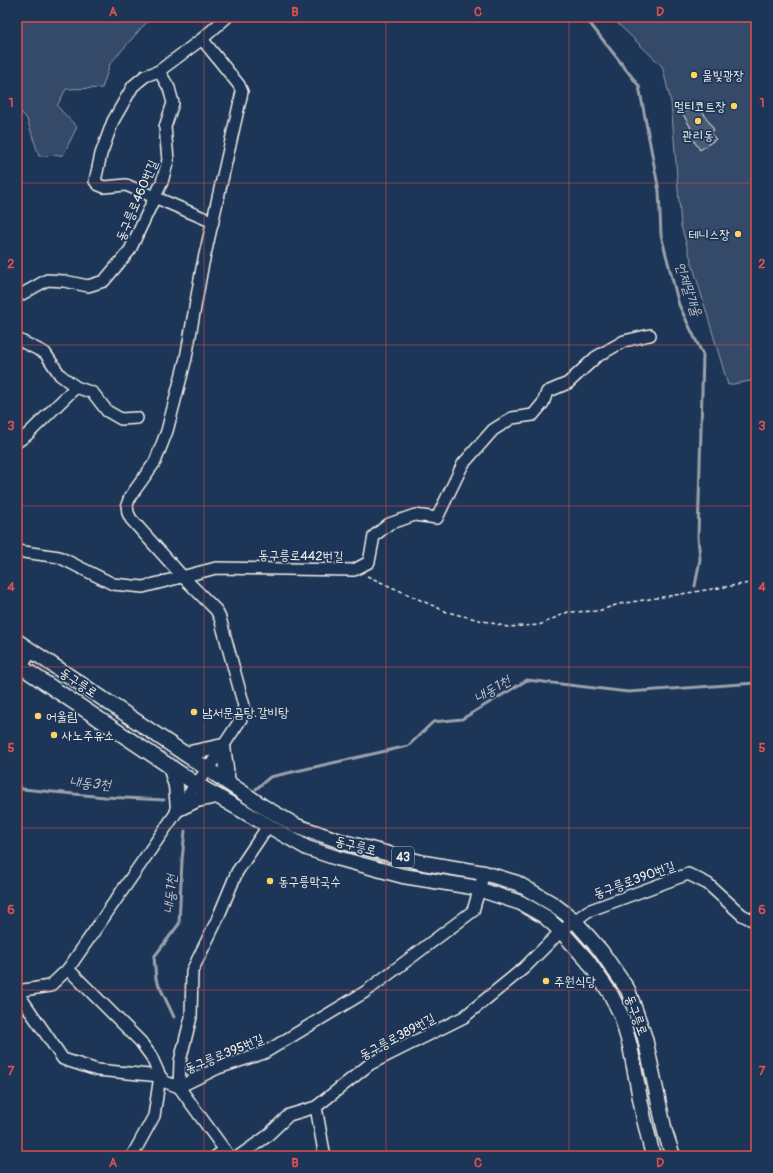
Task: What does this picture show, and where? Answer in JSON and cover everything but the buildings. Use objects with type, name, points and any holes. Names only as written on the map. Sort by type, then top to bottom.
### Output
[{"type":"main road","name":"동구릉로","points":[[17,641],[264,807],[296,826],[336,840],[424,863],[484,873],[517,883],[553,904],[574,920],[601,951],[628,990],[646,1038],[665,1132],[673,1156]]},
{"type":"main road","name":"동구릉로","points":[[18,668],[196,784],[306,848],[403,876],[479,889],[521,903],[544,916],[561,931],[592,966],[610,993],[621,1015],[630,1046],[644,1119],[653,1156]]},
{"type":"main road","points":[[185,754],[223,746],[228,783]]},
{"type":"main road","points":[[170,766],[176,786],[178,809],[197,800],[217,796]]},
{"type":"street","points":[[213,222],[155,196],[126,185],[104,188],[95,181],[101,154],[113,121],[133,86],[145,76],[159,71],[202,39],[227,17]]},
{"type":"street","points":[[17,992],[50,986],[68,969],[178,809],[208,769],[241,719],[244,706],[220,618],[216,610],[183,577],[131,519],[128,513],[127,505],[130,497],[155,462],[167,431],[186,358],[202,268],[242,92],[239,85],[202,39]]},
{"type":"street","name":"동구릉로460번길","points":[[17,297],[47,280],[88,286],[104,281],[130,250],[162,182],[168,160],[165,127],[173,103],[169,88],[159,71]]},
{"type":"street","name":"동구릉로442번길","points":[[17,551],[58,557],[113,584],[143,587],[216,568],[354,570],[369,562],[374,536],[389,524],[415,515],[437,518],[463,464],[493,430],[512,418],[533,415],[543,403],[547,392],[568,383],[596,357],[624,341],[650,335]]},
{"type":"street","points":[[17,339],[45,353],[60,375],[76,387],[93,393],[107,411],[121,419],[137,418]]},
{"type":"street","points":[[17,442],[28,434],[76,387]]},
{"type":"street","points":[[18,668],[32,651]]},
{"type":"street","points":[[224,1154],[179,1087],[180,1061],[191,1018],[192,971],[217,920],[237,872],[268,826]]},
{"type":"street","name":"동구릉로395번길","points":[[17,992],[63,1060],[97,1070],[160,1076],[165,1082],[179,1087],[218,1068],[264,1053],[365,992],[473,911],[484,873]]},
{"type":"street","name":"동구릉로390번길","points":[[561,931],[588,911],[688,874],[708,884],[742,915],[756,922]]},
{"type":"street","name":"동구릉로389번길","points":[[239,1156],[266,1137],[289,1115],[316,1107],[370,1064],[464,1017],[524,968],[561,931]]},
{"type":"street","points":[[68,969],[140,1041],[151,1056],[160,1076],[154,1116],[132,1156]]},
{"type":"street","points":[[316,1107],[324,1152],[322,1156]]},
{"type":"path","points":[[354,570],[447,612],[508,627],[539,625],[568,612],[598,611],[619,604],[756,582]]},
{"type":"shaded area","points":[[17,17],[153,17],[143,26],[110,64],[102,88],[66,89],[57,106],[77,127],[63,155],[39,156],[27,119],[17,107]]},
{"type":"shaded area","points":[[611,17],[756,17],[756,380],[728,385],[681,226],[671,102],[662,66]]},
{"type":"waterway","name":"언제말개울","points":[[585,17],[639,86],[659,191],[661,235],[679,305],[703,355],[698,537],[700,559],[695,586]]},
{"type":"waterway","name":"내동1천","points":[[256,789],[270,777],[408,746],[433,722],[462,719],[527,680],[628,692],[756,683]]},
{"type":"waterway","name":"내동3천","points":[[17,784],[22,789],[105,797],[164,800]]},
{"type":"waterway","name":"내동1천","points":[[174,1017],[156,979],[154,957],[179,924],[185,831]]},
{"type":"place","name":"물빛광장","points":[[694,75]]},
{"type":"place","name":"멀티코트장","points":[[734,106]]},
{"type":"place","name":"관리동","points":[[698,121]]},
{"type":"place","name":"테니스장","points":[[738,234]]},
{"type":"place","name":"남서문곰탕.갈비탕","points":[[194,712]]},
{"type":"place","name":"어울림","points":[[38,716]]},
{"type":"place","name":"사노주유소","points":[[54,735]]},
{"type":"place","name":"동구릉막국수","points":[[270,881]]},
{"type":"place","name":"주원식당","points":[[546,981]]}]
